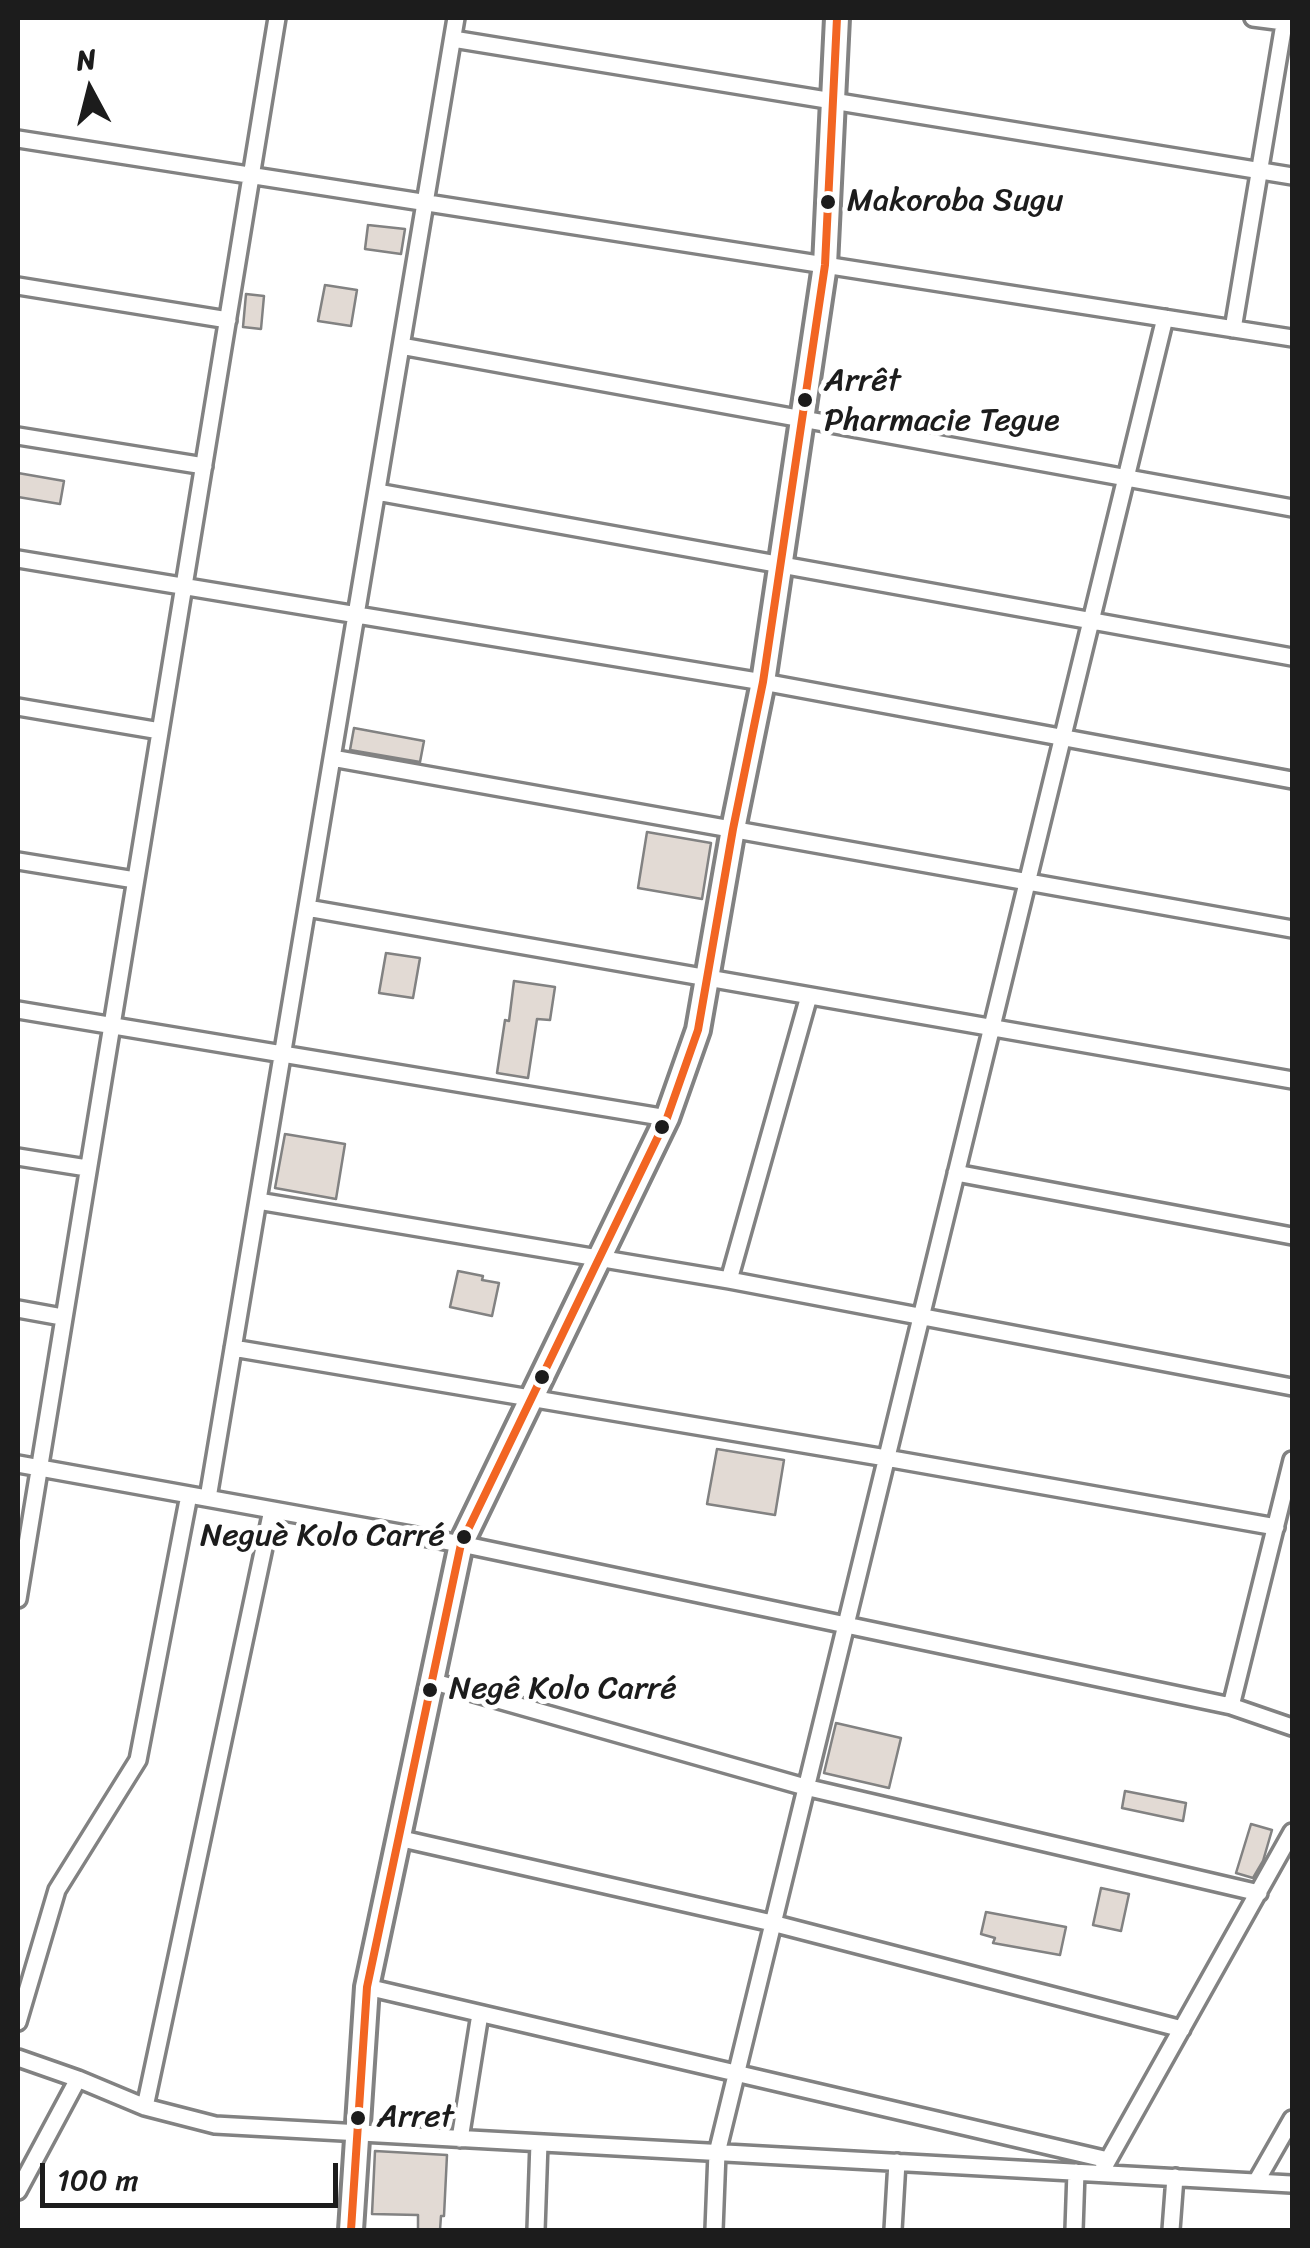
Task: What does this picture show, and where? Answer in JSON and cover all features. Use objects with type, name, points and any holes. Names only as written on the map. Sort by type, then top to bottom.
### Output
[{"type":"street","points":[[18,1599],[277,18]]},
{"type":"street","points":[[208,1498],[456,18]]},
{"type":"street","points":[[351,2230],[367,1987],[460,1544],[666,1118],[698,1030],[763,682],[825,265],[837,18]]},
{"type":"street","points":[[1232,329],[1285,20],[1253,18]]},
{"type":"street","points":[[453,39],[1292,176]]},
{"type":"street","points":[[18,139],[1292,338]]},
{"type":"street","points":[[18,286],[228,320]]},
{"type":"street","points":[[714,2230],[716,2153],[1165,318]]},
{"type":"street","points":[[401,346],[1292,508]]},
{"type":"street","points":[[18,436],[204,466]]},
{"type":"street","points":[[377,492],[1292,657]]},
{"type":"street","points":[[18,559],[763,682],[1292,780]]},
{"type":"street","points":[[18,707],[160,730]]},
{"type":"street","points":[[332,758],[1292,929]]},
{"type":"street","points":[[18,861],[135,880]]},
{"type":"street","points":[[307,908],[1292,1080]]},
{"type":"street","points":[[730,1280],[809,996]]},
{"type":"street","points":[[18,1010],[666,1118]]},
{"type":"street","points":[[18,1157],[87,1168]]},
{"type":"street","points":[[956,1174],[1292,1236]]},
{"type":"street","points":[[258,1201],[730,1280],[1292,1387]]},
{"type":"street","points":[[18,1309],[62,1317]]},
{"type":"street","points":[[233,1348],[1276,1527]]},
{"type":"street","points":[[1230,1706],[1292,1460]]},
{"type":"street","points":[[18,1464],[460,1544],[1230,1706],[1292,1728]]},
{"type":"street","points":[[18,2022],[57,1890],[138,1760],[189,1495]]},
{"type":"street","points":[[18,1512],[33,1498]]},
{"type":"street","points":[[145,2106],[272,1510]]},
{"type":"street","points":[[432,1681],[806,1787],[1259,1892]]},
{"type":"street","points":[[18,2058],[145,2106],[215,2126],[1076,2172],[1104,2166],[1292,1832]]},
{"type":"street","points":[[398,1838],[772,1923],[1182,2029]]},
{"type":"street","points":[[367,1987],[736,2073],[1104,2166],[1174,2177],[1291,2184]]},
{"type":"street","points":[[460,2139],[480,2014]]},
{"type":"street","points":[[18,2191],[78,2079]]},
{"type":"street","points":[[1256,2182],[1292,2120]]},
{"type":"street","points":[[536,2230],[539,2143]]},
{"type":"street","points":[[893,2230],[897,2162]]},
{"type":"street","points":[[1074,2230],[1076,2172]]},
{"type":"street","points":[[1172,2230],[1174,2177]]},
{"type":"building","points":[[368,225],[405,229],[401,254],[365,249]]},
{"type":"building","points":[[325,285],[357,290],[351,326],[318,321]]},
{"type":"building","points":[[246,294],[264,296],[261,329],[243,327]]},
{"type":"building","points":[[18,473],[64,481],[60,504],[18,497]]},
{"type":"building","points":[[354,728],[424,741],[420,762],[350,750]]},
{"type":"building","points":[[647,832],[711,843],[702,899],[638,888]]},
{"type":"building","points":[[386,953],[420,958],[413,998],[379,993]]},
{"type":"building","points":[[514,981],[555,987],[550,1020],[537,1019],[528,1078],[497,1073]]},
{"type":"building","points":[[285,1134],[345,1144],[336,1199],[275,1188]]},
{"type":"building","points":[[458,1271],[499,1283],[492,1316],[450,1307]]},
{"type":"building","points":[[717,1449],[784,1460],[775,1515],[707,1504]]},
{"type":"building","points":[[836,1723],[901,1738],[889,1788],[824,1773]]},
{"type":"building","points":[[1125,1791],[1186,1803],[1183,1821],[1122,1808]]},
{"type":"building","points":[[1251,1824],[1272,1830],[1263,1861],[1253,1878],[1236,1873]]},
{"type":"building","points":[[1101,1888],[1129,1894],[1121,1931],[1093,1925]]},
{"type":"building","points":[[986,1912],[1066,1927],[1060,1955],[993,1943],[995,1938],[981,1934]]},
{"type":"building","points":[[375,2151],[447,2155],[440,2230],[418,2230],[418,2215],[372,2214]]},
{"type":"transit line","points":[[351,2230],[367,1987],[461,1544],[667,1118],[698,1030],[763,682],[825,265],[837,18]]},
{"type":"place","name":"Makoroba Sugu","points":[[828,202]]},
{"type":"place","name":"Arrêt Pharmacie Tegue","points":[[805,400]]},
{"type":"place","name":"Neguè Kolo Carré","points":[[464,1537]]},
{"type":"place","name":"Negê Kolo Carré","points":[[430,1690]]},
{"type":"place","name":"Arret","points":[[358,2118]]}]
